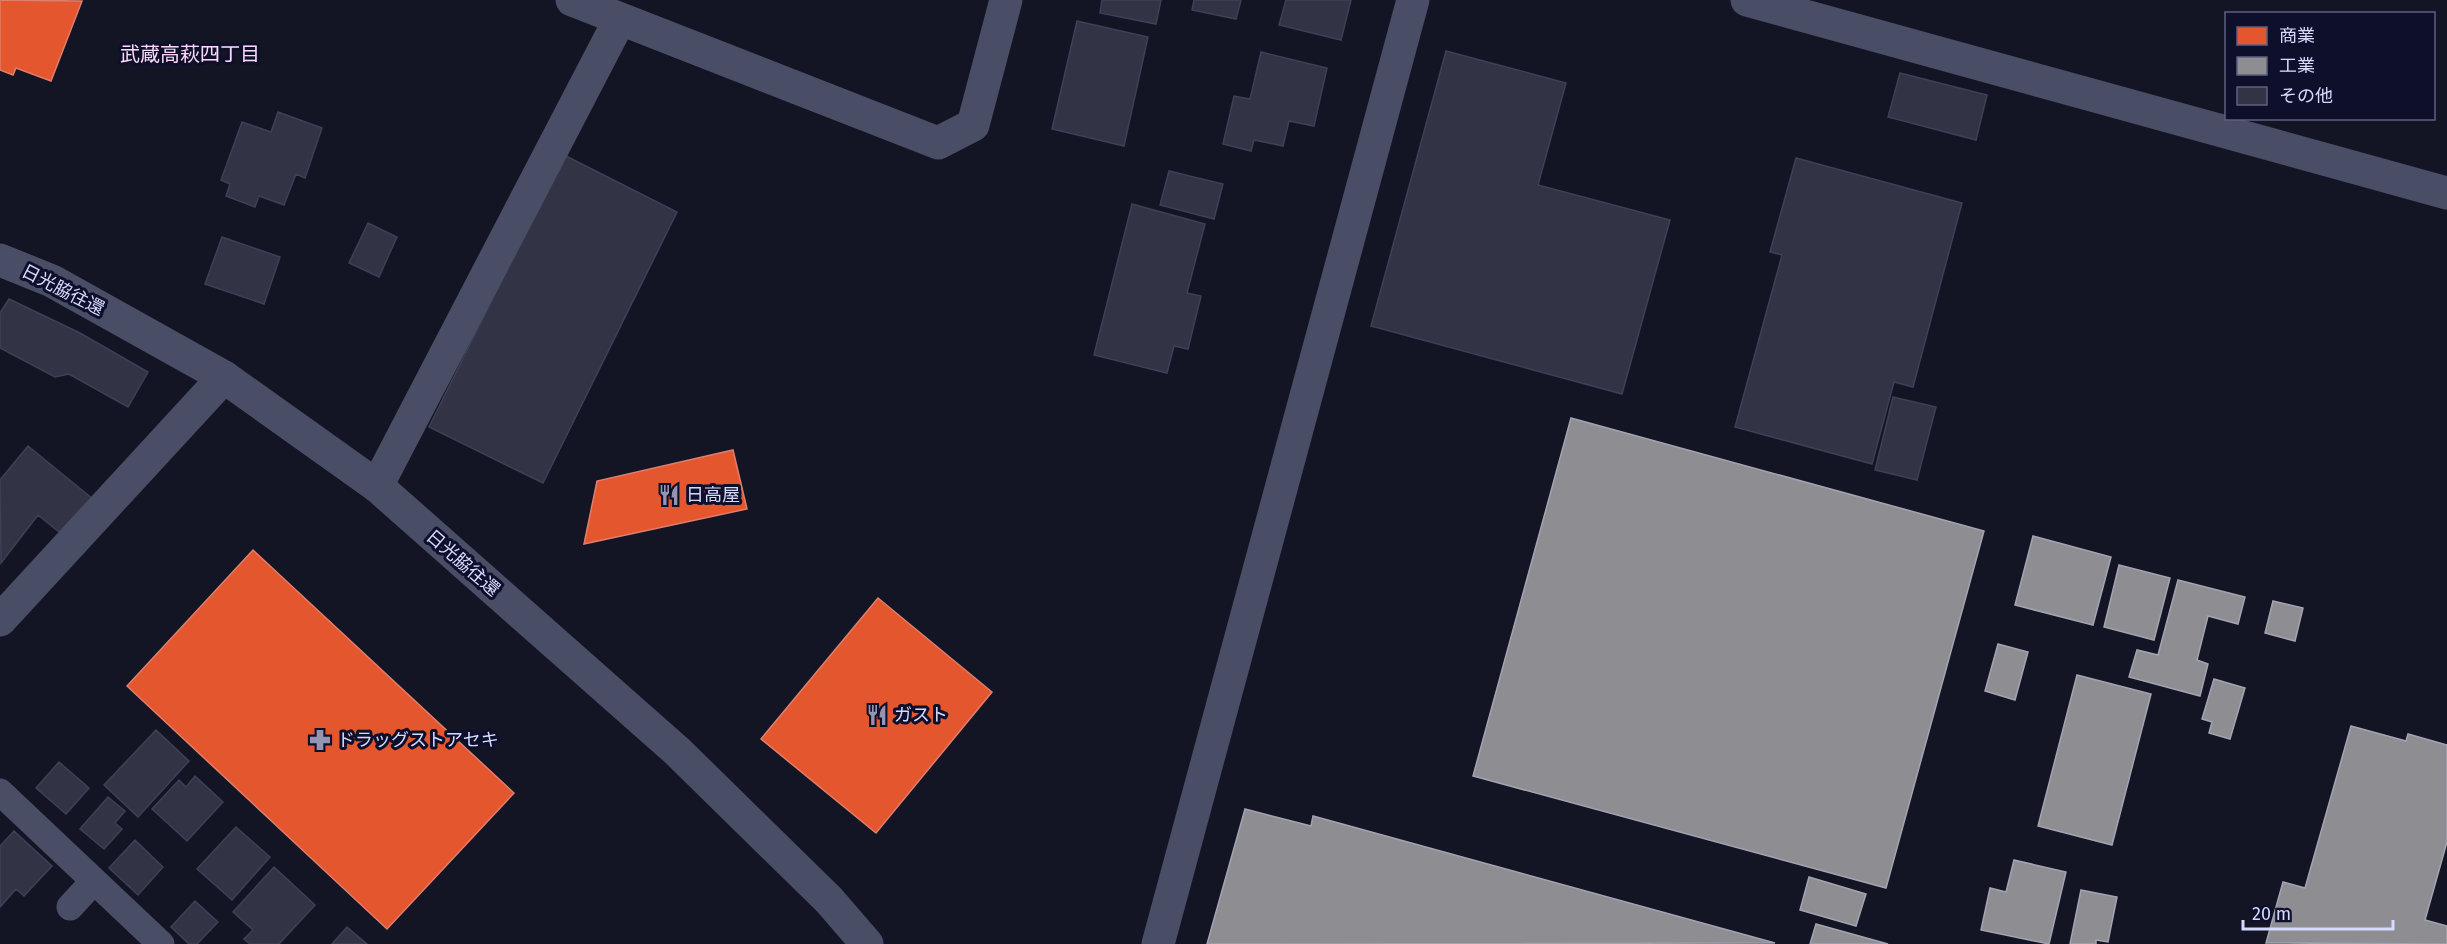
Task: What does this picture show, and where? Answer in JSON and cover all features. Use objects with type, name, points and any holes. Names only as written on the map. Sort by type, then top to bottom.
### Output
[{"type":"street","points":[[572,0],[938,143],[973,125],[1006,0]]},
{"type":"street","points":[[1158,944],[1413,0]]},
{"type":"street","points":[[1747,0],[2447,193]]},
{"type":"street","points":[[376,486],[620,19]]},
{"type":"street","name":"日光脇往還","points":[[0,260],[52,281],[224,377],[376,486],[677,751],[829,900],[867,944]]},
{"type":"street","points":[[0,620],[224,377]]},
{"type":"lane","points":[[0,792],[161,944]]},
{"type":"lane","points":[[70,907],[93,882]]},
{"type":"building: 商業","points":[[0,0],[82,1],[51,81],[16,68],[13,75],[0,70]]},
{"type":"building: 商業","name":"日高屋","points":[[733,450],[747,509],[584,544],[597,481]]},
{"type":"building: 商業","name":"ドラッグストアセキ","points":[[253,550],[514,793],[387,929],[127,686]]},
{"type":"building: 商業","name":"ガスト","points":[[878,598],[992,692],[876,833],[761,739]]},
{"type":"building: 工業","points":[[1571,418],[1984,531],[1886,888],[1473,776]]},
{"type":"building: 工業","points":[[2033,536],[2111,557],[2093,625],[2015,605]]},
{"type":"building: 工業","points":[[2119,565],[2170,578],[2154,640],[2104,627]]},
{"type":"building: 工業","points":[[2178,580],[2245,597],[2238,624],[2208,616],[2197,660],[2208,664],[2200,696],[2129,677],[2137,650],[2158,655]]},
{"type":"building: 工業","points":[[2273,601],[2303,608],[2295,641],[2265,633]]},
{"type":"building: 工業","points":[[1998,644],[2028,652],[2015,700],[1985,691]]},
{"type":"building: 工業","points":[[2077,675],[2151,694],[2112,845],[2038,826]]},
{"type":"building: 工業","points":[[2214,679],[2245,688],[2230,739],[2209,733],[2212,722],[2202,719]]},
{"type":"building: 工業","points":[[2351,726],[2406,741],[2408,734],[2447,745],[2447,842],[2425,920],[2447,926],[2447,944],[2266,943],[2283,882],[2305,888]]},
{"type":"building: 工業","points":[[1245,809],[1311,826],[1313,816],[1775,943],[1207,944]]},
{"type":"building: 工業","points":[[2014,860],[2066,872],[2049,944],[1981,930],[1990,888],[2006,892]]},
{"type":"building: 工業","points":[[1809,877],[1866,894],[1856,926],[1800,910]]},
{"type":"building: 工業","points":[[2081,890],[2117,897],[2108,942],[2096,940],[2096,944],[2070,944]]},
{"type":"building: 工業","points":[[1816,924],[1888,944],[1810,944]]},
{"type":"building: その他","points":[[1102,0],[1161,0],[1156,24],[1100,13]]},
{"type":"building: その他","points":[[1194,0],[1241,0],[1236,19],[1192,10]]},
{"type":"building: その他","points":[[1286,0],[1351,0],[1341,40],[1279,25]]},
{"type":"building: その他","points":[[1077,21],[1148,37],[1124,146],[1052,129]]},
{"type":"building: その他","points":[[1446,51],[1566,83],[1538,185],[1670,220],[1622,394],[1371,326]]},
{"type":"building: その他","points":[[1261,52],[1327,68],[1314,126],[1289,121],[1283,146],[1254,140],[1251,151],[1223,144],[1234,96],[1250,99]]},
{"type":"building: その他","points":[[1900,73],[1987,95],[1976,140],[1888,117]]},
{"type":"building: その他","points":[[278,112],[322,128],[305,178],[296,174],[284,205],[259,196],[255,207],[226,196],[230,184],[221,180],[242,122],[271,132]]},
{"type":"building: その他","points":[[564,155],[677,212],[543,483],[429,427]]},
{"type":"building: その他","points":[[1796,158],[1962,203],[1913,387],[1894,382],[1872,464],[1735,427],[1782,255],[1770,252]]},
{"type":"building: その他","points":[[1169,171],[1223,184],[1214,219],[1160,205]]},
{"type":"building: その他","points":[[1132,204],[1205,224],[1187,293],[1201,296],[1188,349],[1174,346],[1167,373],[1094,355]]},
{"type":"building: その他","points":[[368,223],[397,237],[379,277],[349,263]]},
{"type":"building: その他","points":[[222,237],[280,257],[264,304],[205,284]]},
{"type":"building: その他","points":[[9,299],[80,333],[148,372],[128,407],[69,374],[55,377],[0,348],[0,313]]},
{"type":"building: その他","points":[[1893,397],[1936,407],[1917,480],[1875,470]]},
{"type":"building: その他","points":[[28,446],[93,499],[64,536],[38,515],[1,563],[0,480]]},
{"type":"building: その他","points":[[156,730],[189,761],[138,817],[104,785]]},
{"type":"building: その他","points":[[59,762],[89,788],[66,814],[36,788]]},
{"type":"building: その他","points":[[195,776],[223,802],[187,841],[152,809],[179,780],[186,787]]},
{"type":"building: その他","points":[[108,797],[125,811],[115,823],[122,829],[104,849],[80,829]]},
{"type":"building: その他","points":[[236,827],[270,857],[232,900],[197,869]]},
{"type":"building: その他","points":[[14,831],[52,866],[24,896],[16,889],[0,907],[0,846]]},
{"type":"building: その他","points":[[135,840],[163,867],[138,895],[109,868]]},
{"type":"building: その他","points":[[274,867],[315,905],[279,944],[250,944],[244,939],[253,930],[233,912]]},
{"type":"building: その他","points":[[195,901],[218,922],[197,944],[189,944],[171,927]]},
{"type":"building: その他","points":[[347,927],[367,944],[332,944]]},
{"type":"place","name":"日高屋","points":[[669,495]]},
{"type":"place","name":"ガスト","points":[[877,715]]},
{"type":"place","name":"ドラッグストアセキ","points":[[320,740]]},
{"type":"district","name":"武蔵高萩四丁目","points":[[190,54]]}]
